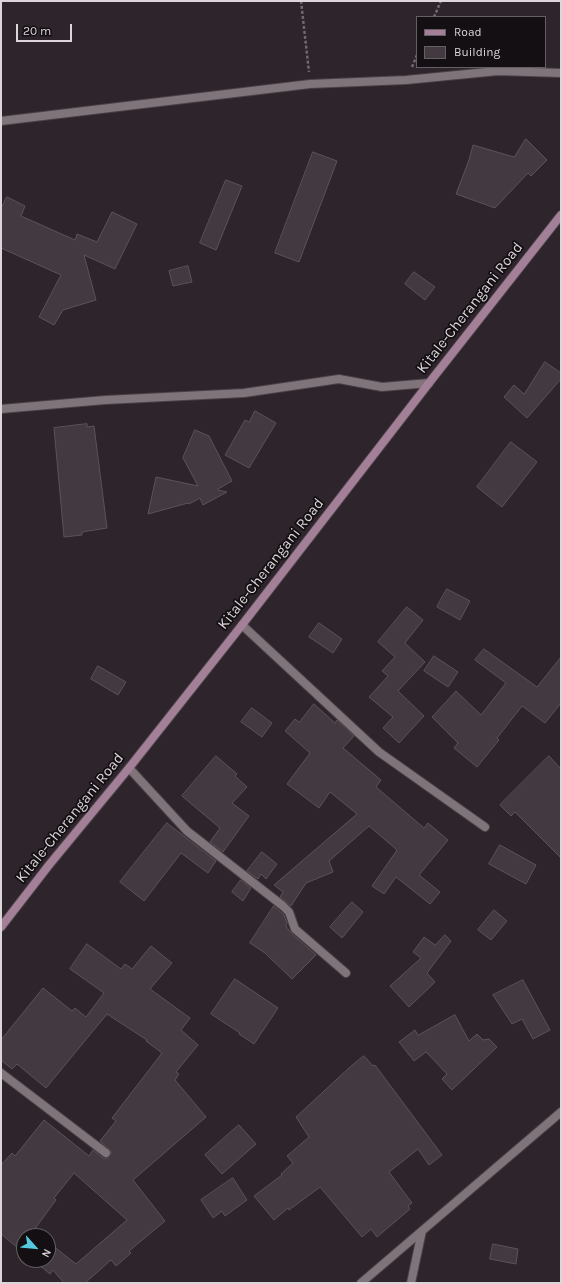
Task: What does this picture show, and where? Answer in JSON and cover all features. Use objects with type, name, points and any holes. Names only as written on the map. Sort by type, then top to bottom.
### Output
[{"type":"main road","name":"Kitale-Cherangani Road","points":[[1,928],[49,865],[242,625],[561,215]]},
{"type":"street","points":[[1,121],[310,84],[406,80],[498,71],[561,72]]},
{"type":"street","points":[[1,409],[105,400],[244,393],[339,380],[382,387],[429,383]]},
{"type":"street","points":[[242,625],[379,752],[485,827]]},
{"type":"street","points":[[128,768],[187,831],[283,906],[289,912],[295,929],[346,973]]},
{"type":"street","points":[[1,1073],[106,1153]]},
{"type":"street","points":[[361,1283],[561,1112]]},
{"type":"street","points":[[411,1283],[422,1231]]},
{"type":"path","points":[[301,1],[310,84]]},
{"type":"path","points":[[434,16],[441,1]]},
{"type":"building","points":[[526,139],[547,160],[531,176],[528,173],[495,208],[456,194],[473,145],[514,157]]},
{"type":"building","points":[[313,152],[337,161],[299,262],[275,253]]},
{"type":"building","points":[[226,180],[242,186],[216,250],[200,243]]},
{"type":"building","points":[[7,197],[25,206],[21,216],[75,240],[77,234],[97,242],[112,212],[137,224],[115,269],[84,255],[96,300],[63,310],[54,325],[39,317],[61,275],[1,248],[1,209]]},
{"type":"building","points":[[188,266],[192,282],[173,286],[169,271]]},
{"type":"building","points":[[414,272],[435,287],[425,300],[405,284]]},
{"type":"building","points":[[545,362],[561,373],[561,379],[527,418],[504,397],[514,385],[524,394]]},
{"type":"building","points":[[255,411],[276,423],[249,468],[225,455],[245,420],[249,422]]},
{"type":"building","points":[[87,424],[87,427],[94,426],[107,528],[82,532],[82,535],[64,537],[54,428]]},
{"type":"building","points":[[195,430],[209,436],[232,481],[218,489],[227,492],[203,505],[200,498],[189,504],[188,503],[148,514],[156,477],[198,486],[183,458]]},
{"type":"building","points":[[511,442],[537,462],[502,507],[477,487]]},
{"type":"building","points":[[447,589],[470,601],[460,620],[437,607]]},
{"type":"building","points":[[407,607],[423,620],[405,643],[425,662],[398,691],[424,716],[399,743],[383,728],[393,717],[369,697],[388,676],[382,671],[395,657],[378,642]]},
{"type":"building","points":[[319,623],[342,639],[333,653],[309,637]]},
{"type":"building","points":[[484,649],[537,687],[561,657],[561,703],[545,723],[522,706],[497,738],[499,740],[477,767],[454,748],[458,743],[432,717],[456,691],[481,715],[506,683],[475,660]]},
{"type":"building","points":[[434,656],[458,672],[448,687],[424,671]]},
{"type":"building","points":[[98,666],[126,682],[118,695],[91,679]]},
{"type":"building","points":[[314,704],[335,723],[337,720],[354,736],[343,748],[381,780],[376,787],[424,828],[428,823],[448,840],[419,875],[440,892],[430,904],[396,877],[384,894],[372,886],[397,850],[369,826],[329,861],[333,872],[306,883],[291,906],[280,897],[283,892],[274,885],[357,814],[330,792],[319,808],[287,784],[310,753],[285,731],[295,719],[299,722]]},
{"type":"building","points":[[252,708],[272,723],[262,737],[241,722]]},
{"type":"building","points":[[216,756],[237,774],[235,776],[247,787],[232,803],[249,816],[223,852],[210,842],[220,828],[182,796]]},
{"type":"building","points":[[549,756],[561,769],[561,858],[515,812],[511,816],[500,805]]},
{"type":"building","points":[[167,823],[216,861],[208,873],[181,853],[144,901],[120,882]]},
{"type":"building","points":[[500,845],[536,865],[526,884],[489,864]]},
{"type":"building","points":[[262,852],[277,864],[266,879],[261,874],[258,879],[247,871]]},
{"type":"building","points":[[241,880],[251,888],[243,901],[232,892]]},
{"type":"building","points":[[352,902],[363,912],[342,938],[330,927]]},
{"type":"building","points":[[274,906],[284,915],[287,924],[286,926],[291,933],[316,955],[292,979],[265,953],[250,943]]},
{"type":"building","points":[[494,910],[507,921],[491,940],[478,930]]},
{"type":"building","points":[[445,935],[451,941],[427,973],[435,982],[409,1007],[390,986],[421,958],[413,952],[424,937],[435,945]]},
{"type":"building","points":[[87,944],[121,969],[125,964],[132,969],[151,946],[172,963],[150,989],[190,1018],[181,1030],[198,1045],[176,1072],[179,1074],[175,1080],[206,1117],[133,1180],[165,1221],[129,1251],[131,1253],[116,1266],[111,1260],[85,1283],[64,1283],[53,1270],[50,1274],[43,1268],[56,1268],[56,1248],[76,1264],[127,1220],[74,1173],[54,1198],[56,1200],[35,1228],[16,1228],[16,1246],[1,1234],[1,1165],[12,1153],[15,1156],[44,1120],[89,1156],[93,1150],[103,1158],[108,1158],[111,1151],[100,1141],[116,1121],[112,1118],[162,1053],[146,1041],[147,1040],[107,1014],[46,1088],[17,1064],[12,1069],[1,1060],[1,1040],[43,988],[72,1011],[75,1008],[86,1017],[104,993],[70,969]]},
{"type":"building","points":[[235,979],[278,1008],[254,1044],[211,1014]]},
{"type":"building","points":[[523,980],[550,1030],[533,1039],[522,1019],[512,1024],[493,995]]},
{"type":"building","points":[[455,1015],[469,1041],[477,1034],[483,1040],[489,1039],[497,1047],[452,1090],[442,1079],[447,1074],[426,1052],[414,1061],[399,1042],[415,1030],[418,1035]]},
{"type":"building","points":[[364,1056],[373,1066],[375,1065],[442,1155],[429,1165],[418,1149],[389,1172],[412,1203],[408,1206],[410,1209],[377,1237],[371,1229],[362,1237],[320,1187],[289,1210],[288,1208],[274,1220],[254,1196],[282,1175],[281,1174],[293,1163],[287,1156],[309,1137],[296,1117]]},
{"type":"building","points":[[239,1125],[256,1144],[222,1174],[205,1155]]},
{"type":"building","points":[[233,1178],[247,1200],[225,1216],[222,1211],[213,1218],[201,1200]]},
{"type":"building","points":[[493,1244],[518,1249],[516,1264],[490,1259]]}]
